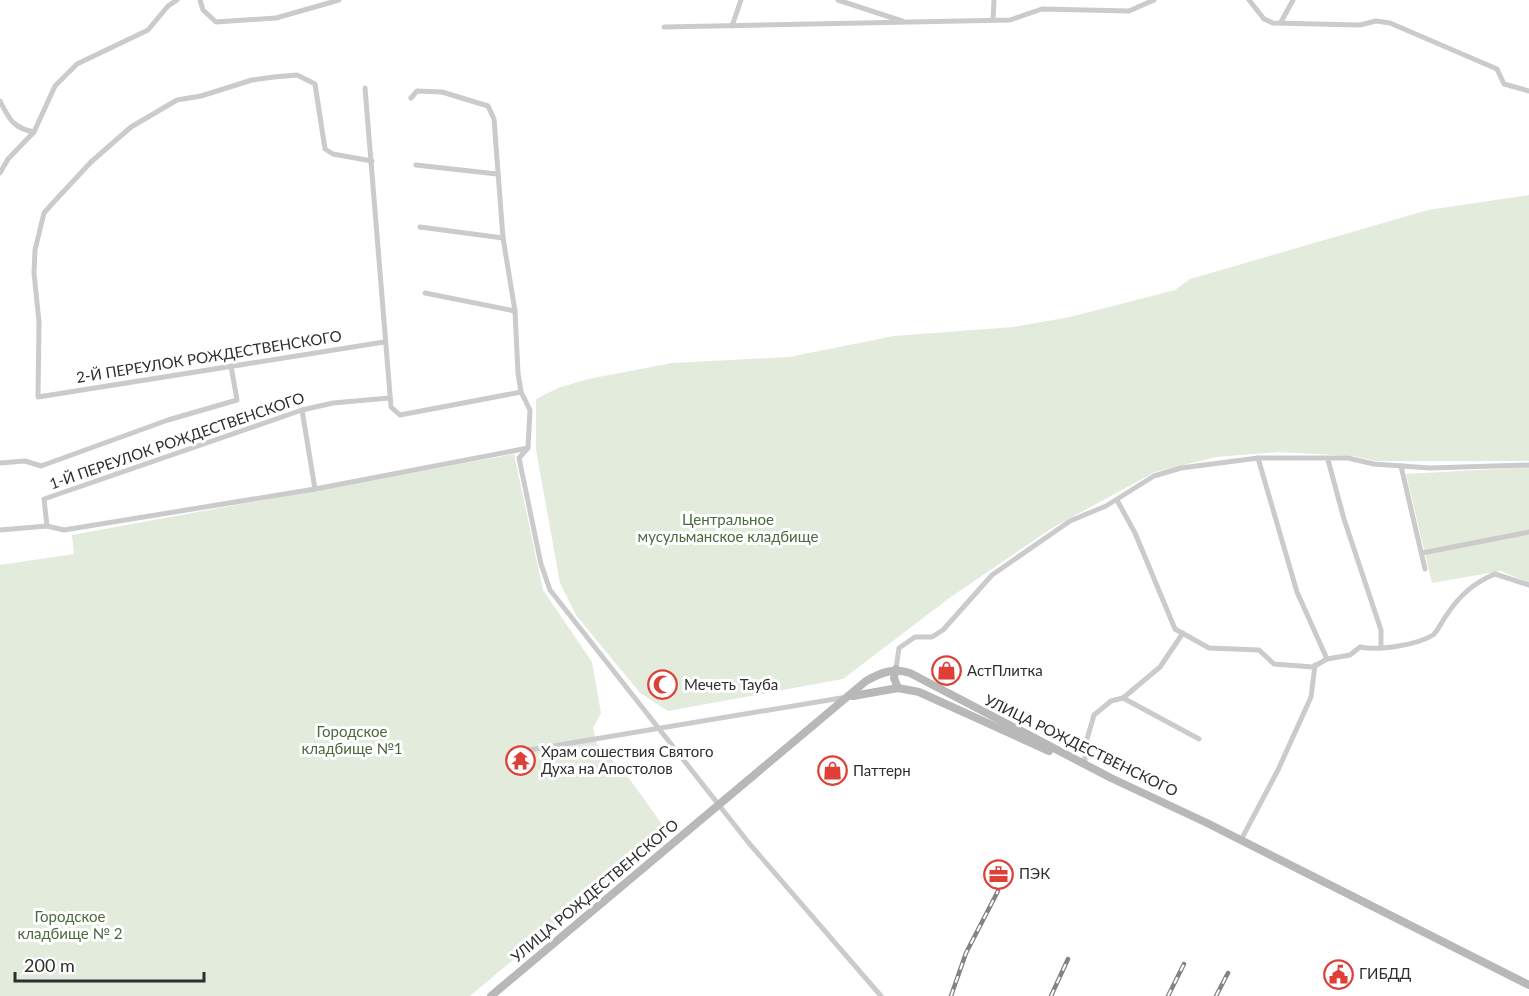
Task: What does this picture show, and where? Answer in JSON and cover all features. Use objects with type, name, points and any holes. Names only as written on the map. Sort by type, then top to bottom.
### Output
[{"type":"main road","name":"УЛИЦА РОЖДЕСТВЕНСКОГО","points":[[491,996],[866,681],[881,672],[896,669],[910,673],[1111,778],[1241,840],[1529,985]]},
{"type":"main road","points":[[896,669],[894,678],[902,689],[919,692],[1111,778]]},
{"type":"main road","points":[[850,696],[912,686],[910,673]]},
{"type":"street","points":[[0,173],[8,159],[34,132],[55,86],[77,64],[148,30],[168,6],[177,0]]},
{"type":"street","points":[[200,0],[203,10],[216,22],[276,18],[339,0]]},
{"type":"street","points":[[732,26],[741,0]]},
{"type":"street","points":[[841,1],[853,0]]},
{"type":"street","points":[[993,20],[994,0]]},
{"type":"street","points":[[664,27],[1010,20],[1042,9],[1129,11],[1154,0]]},
{"type":"street","points":[[1249,0],[1264,19],[1281,22],[1360,25],[1376,21],[1390,23],[1497,69],[1504,84],[1529,90]]},
{"type":"street","points":[[1281,22],[1293,0]]},
{"type":"street","points":[[841,1],[906,22]]},
{"type":"street","name":"2-Й ПЕРЕУЛОК РОЖДЕСТВЕНСКОГО","points":[[372,161],[333,154],[325,149],[315,84],[297,75],[252,80],[201,96],[177,100],[131,127],[90,162],[44,213],[35,250],[34,273],[39,322],[38,397],[384,342]]},
{"type":"street","points":[[365,88],[391,407],[400,415],[521,392]]},
{"type":"street","points":[[411,98],[417,91],[428,90],[488,106],[494,119],[503,238],[515,311],[521,392],[530,410],[528,448],[519,458],[541,564],[550,590],[748,842],[881,996]]},
{"type":"street","points":[[0,101],[11,124],[34,132]]},
{"type":"street","points":[[0,155],[8,159]]},
{"type":"street","points":[[416,165],[497,174]]},
{"type":"street","points":[[420,227],[503,238]]},
{"type":"street","points":[[425,293],[515,311]]},
{"type":"street","points":[[0,463],[25,461],[41,466],[178,416],[237,400],[231,366]]},
{"type":"street","name":"1-Й ПЕРЕУЛОК РОЖДЕСТВЕНСКОГО","points":[[47,526],[44,499],[302,410],[333,403],[389,398]]},
{"type":"street","points":[[302,410],[315,489]]},
{"type":"street","points":[[0,530],[47,526],[63,530],[315,489],[528,448]]},
{"type":"street","points":[[1258,458],[1297,592],[1327,659]]},
{"type":"street","points":[[896,669],[899,648],[915,637],[932,637],[943,630],[992,575],[1070,521],[1117,500],[1154,476],[1181,468],[1258,458],[1328,460],[1348,458],[1430,468],[1529,465]]},
{"type":"street","points":[[1328,460],[1344,519],[1381,630],[1381,648]]},
{"type":"street","points":[[1401,466],[1425,569]]},
{"type":"street","points":[[1117,500],[1135,533],[1175,629],[1209,648],[1259,650],[1274,664],[1315,665],[1327,659],[1350,655],[1360,647],[1373,650],[1399,646],[1434,634],[1448,613],[1477,582],[1495,574],[1529,585]]},
{"type":"street","points":[[1422,553],[1529,532]]},
{"type":"street","points":[[1085,764],[1086,746],[1094,715],[1111,701],[1123,698],[1160,667],[1184,633]]},
{"type":"street","points":[[1241,840],[1278,770],[1311,697],[1315,665]]},
{"type":"street","points":[[529,750],[850,696]]},
{"type":"street","points":[[1123,698],[1199,738]]},
{"type":"green space","name":"Центральное мусульманское кладбище","points":[[1529,195],[1529,461],[1376,461],[1354,456],[1278,452],[1216,457],[1155,472],[1052,528],[948,599],[843,679],[668,711],[640,693],[576,615],[560,583],[536,450],[536,399],[558,388],[588,379],[672,363],[789,357],[894,336],[1013,327],[1070,317],[1175,290],[1190,279],[1428,210]]},
{"type":"green space","name":"Городское кладбище №1","points":[[514,454],[543,590],[592,662],[601,713],[593,728],[597,744],[612,755],[616,775],[628,777],[667,831],[470,996],[0,996],[0,565],[74,554],[72,535]]},
{"type":"green space","points":[[1529,467],[1529,583],[1501,571],[1432,583],[1406,474]]},
{"type":"railway","points":[[951,996],[966,953],[998,891]]},
{"type":"railway","points":[[1051,996],[1068,959]]},
{"type":"railway","points":[[1168,996],[1184,964]]},
{"type":"railway","points":[[1216,996],[1228,973]]},
{"type":"place","name":"АстПлитка","points":[[946,671]]},
{"type":"place","name":"Мечеть Тауба","points":[[663,685]]},
{"type":"place","name":"Храм сошествия Святого Духа на Апостолов","points":[[520,761]]},
{"type":"place","name":"Паттерн","points":[[832,771]]},
{"type":"place","name":"ПЭК","points":[[998,874]]},
{"type":"place","name":"ГИБДД","points":[[1338,974]]},
{"type":"park label","name":"Городское кладбище № 2","points":[[70,926]]}]
